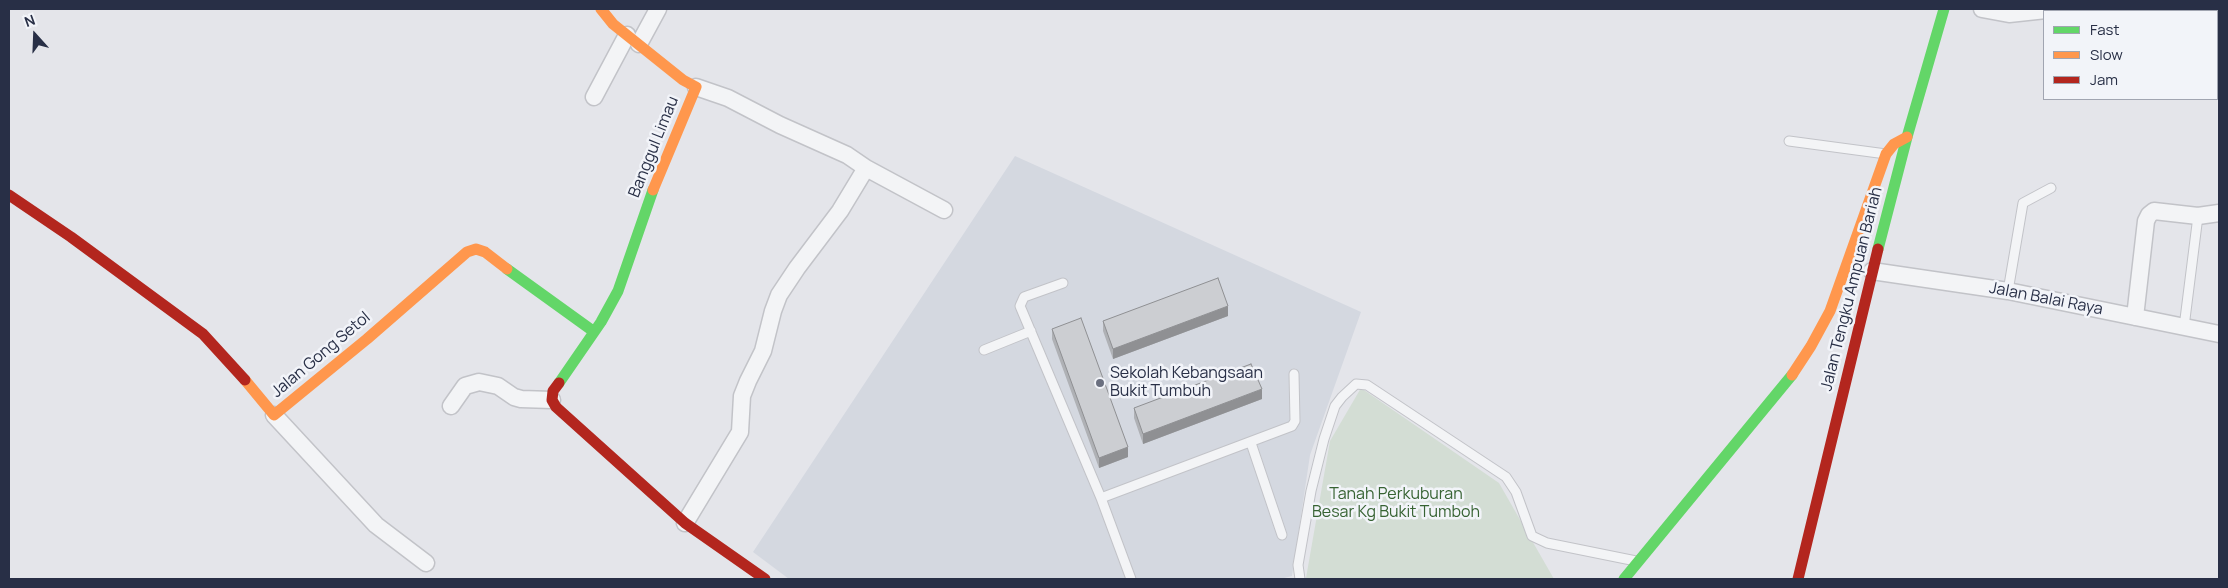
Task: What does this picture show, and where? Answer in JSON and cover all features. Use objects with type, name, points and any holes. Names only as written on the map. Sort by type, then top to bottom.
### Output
[{"type":"street","name":"Banggul Limau","points":[[552,400],[553,392],[608,311],[618,291],[657,180],[696,87],[683,80],[613,24],[601,9]]},
{"type":"street","points":[[594,97],[633,40],[658,9]]},
{"type":"street","name":"Jalan Tengku Ampuan Bariah","points":[[1798,579],[1872,271],[1907,137],[1944,9]]},
{"type":"street","points":[[1982,9],[2009,14],[2043,10]]},
{"type":"street","points":[[696,87],[728,98],[780,125],[847,155],[866,168],[944,210]]},
{"type":"street","points":[[1624,579],[1789,379],[1811,346],[1830,310],[1886,154],[1894,144],[1907,137]]},
{"type":"street","points":[[685,522],[740,432],[742,396],[763,350],[773,311],[780,295],[797,268],[840,211],[866,168]]},
{"type":"street","name":"Jalan Gong Setol","points":[[9,195],[71,237],[203,334],[226,357],[274,415],[367,339],[467,252],[476,249],[486,252],[536,291],[593,331]]},
{"type":"street","points":[[2135,316],[2146,220],[2149,214],[2154,211],[2198,216],[2219,213]]},
{"type":"street","name":"Jalan Balai Raya","points":[[1872,271],[2008,291],[2219,334]]},
{"type":"street","points":[[451,406],[465,386],[479,382],[498,386],[514,397],[521,399],[552,400],[556,407],[685,522],[765,579]]},
{"type":"street","points":[[274,415],[376,525],[426,563]]},
{"type":"lane","points":[[1789,141],[1886,154]]},
{"type":"lane","points":[[2008,291],[2023,203],[2050,188]]},
{"type":"lane","points":[[2184,327],[2198,216]]},
{"type":"lane","points":[[1063,283],[1024,297],[1020,306],[1101,498],[1131,579]]},
{"type":"lane","points":[[984,350],[1031,331]]},
{"type":"lane","points":[[1101,498],[1292,426],[1295,421],[1294,374]]},
{"type":"lane","points":[[1300,579],[1298,565],[1311,491],[1324,439],[1336,406],[1346,392],[1356,384],[1367,385],[1506,477],[1516,492],[1532,536],[1547,542],[1638,562]]},
{"type":"lane","points":[[1251,443],[1282,535]]},
{"type":"shaded area","name":"Sekolah Kebangsaan Bukit Tumbuh","points":[[1015,156],[1361,312],[1310,455],[1292,576],[1280,579],[789,579],[753,552]]},
{"type":"green space","name":"Tanah Perkuburan Besar Kg Bukit Tumboh","points":[[1361,388],[1499,483],[1554,579],[1306,578],[1330,441]]},
{"type":"building","points":[[1218,278],[1228,306],[1113,349],[1103,321]]},
{"type":"building","points":[[1081,318],[1128,447],[1099,458],[1052,329]]},
{"type":"building","points":[[1251,364],[1262,389],[1143,434],[1134,408]]},
{"type":"traffic: fast","points":[[1878,249],[1907,137],[1944,9]]},
{"type":"traffic: fast","points":[[559,383],[601,322],[618,291],[653,190]]},
{"type":"traffic: fast","points":[[507,269],[593,331]]},
{"type":"traffic: fast","points":[[1624,579],[1792,375]]},
{"type":"traffic: slow","points":[[601,9],[613,24],[683,80],[696,87],[653,190]]},
{"type":"traffic: slow","points":[[1792,375],[1811,346],[1830,311],[1886,154],[1894,144],[1907,137]]},
{"type":"traffic: slow","points":[[245,380],[274,415],[367,339],[467,252],[476,249],[485,252],[507,269]]},
{"type":"traffic: jam","points":[[9,195],[71,237],[203,334],[245,380]]},
{"type":"traffic: jam","points":[[1798,579],[1878,249]]},
{"type":"traffic: jam","points":[[559,383],[553,391],[552,400],[556,407],[685,523],[765,579]]},
{"type":"place","name":"Sekolah Kebangsaan Bukit Tumbuh","points":[[1100,383]]}]
